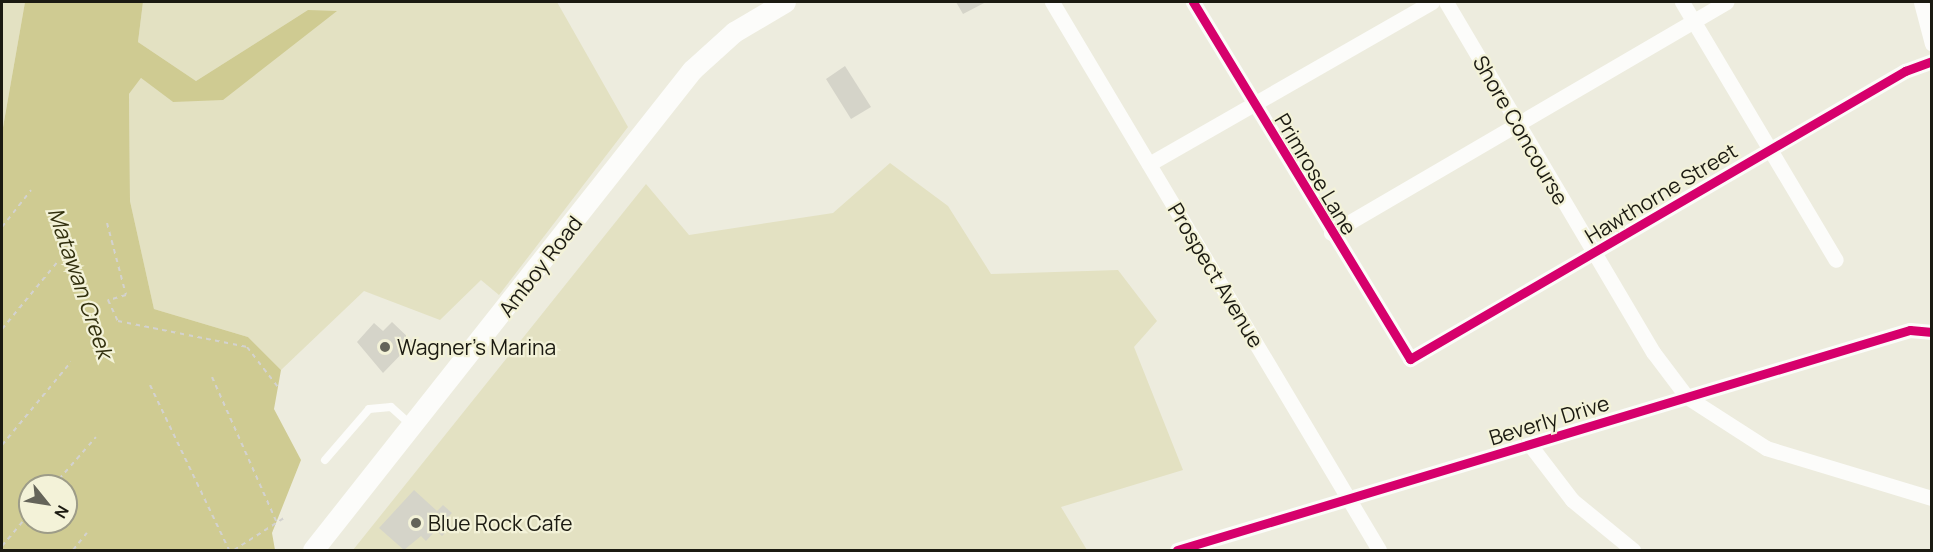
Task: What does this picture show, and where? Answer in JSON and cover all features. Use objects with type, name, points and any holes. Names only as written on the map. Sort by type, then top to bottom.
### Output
[{"type":"main road","name":"Amboy Road","points":[[312,550],[414,428],[692,70],[734,32],[785,2]]},
{"type":"street","name":"Prospect Avenue","points":[[1052,2],[1379,550]]},
{"type":"street","points":[[1149,164],[1432,2]]},
{"type":"street","name":"Shore Concourse","points":[[1446,2],[1594,253],[1687,396],[1766,448],[1932,498]]},
{"type":"street","points":[[1682,2],[1768,150],[1836,260]]},
{"type":"street","points":[[1331,233],[1726,2]]},
{"type":"street","points":[[1921,2],[1932,44]]},
{"type":"street","name":"Primrose Lane","points":[[1194,4],[1253,106],[1410,359]]},
{"type":"street","name":"Hawthorne Street","points":[[1410,359],[1768,150],[1932,61]]},
{"type":"street","name":"Beverly Drive","points":[[1177,550],[1910,330],[1932,332]]},
{"type":"street","points":[[1530,445],[1572,500],[1633,550]]},
{"type":"lane","points":[[325,460],[369,409],[391,407],[414,428]]},
{"type":"path","points":[[2,227],[32,190]]},
{"type":"path","points":[[107,223],[126,295],[108,300],[118,321],[247,347],[278,387]]},
{"type":"path","points":[[2,329],[59,260]]},
{"type":"path","points":[[2,444],[71,362]]},
{"type":"path","points":[[212,378],[277,523]]},
{"type":"path","points":[[150,385],[229,550]]},
{"type":"path","points":[[64,474],[96,436]]},
{"type":"path","points":[[234,550],[284,518]]},
{"type":"path","points":[[2,546],[18,527]]},
{"type":"path","points":[[73,550],[87,534]]},
{"type":"shaded area","points":[[2,2],[25,2],[2,133]]},
{"type":"shaded area","points":[[143,2],[557,2],[628,127],[499,295],[481,280],[440,320],[364,291],[281,370],[248,337],[154,309],[130,201],[129,94],[141,78],[173,102],[308,10],[196,81],[138,42]]},
{"type":"shaded area","points":[[890,163],[948,206],[991,274],[1118,270],[1157,321],[1134,347],[1183,470],[1061,507],[1087,550],[353,550],[646,184],[689,235],[833,213]]},
{"type":"water","name":"Matawan Creek","points":[[25,2],[143,2],[138,42],[196,81],[308,10],[337,11],[223,100],[173,102],[141,78],[129,94],[130,201],[154,309],[248,337],[281,370],[274,409],[301,460],[272,533],[275,550],[2,550],[2,133]]},
{"type":"building","points":[[956,2],[986,2],[963,14]]},
{"type":"building","points":[[845,66],[871,107],[851,119],[826,79]]},
{"type":"building","name":"Wagner's Marina","points":[[392,322],[413,342],[383,373],[357,342],[374,323],[383,331]]},
{"type":"building","name":"Blue Rock Cafe","points":[[414,490],[437,511],[443,505],[452,513],[445,520],[452,526],[442,536],[436,530],[426,541],[421,536],[404,550],[379,528]]},
{"type":"cycle path","points":[[1193,2],[1410,359],[1905,71],[1932,61]]},
{"type":"cycle path","points":[[1177,550],[1910,330],[1932,332]]},
{"type":"place","name":"Wagner's Marina","points":[[385,347]]},
{"type":"place","name":"Blue Rock Cafe","points":[[416,523]]}]
